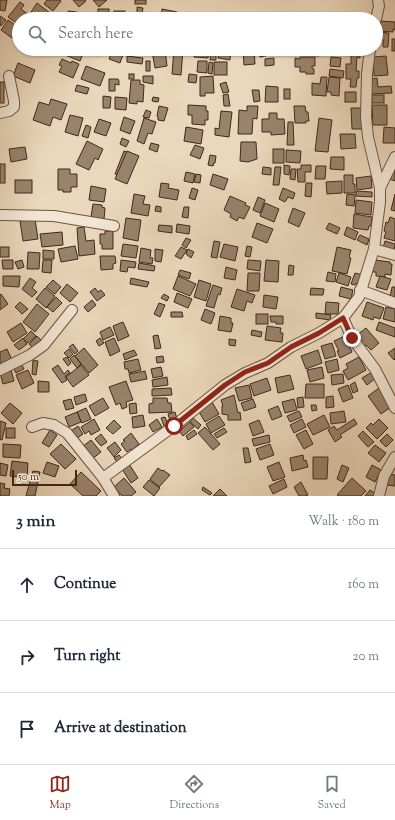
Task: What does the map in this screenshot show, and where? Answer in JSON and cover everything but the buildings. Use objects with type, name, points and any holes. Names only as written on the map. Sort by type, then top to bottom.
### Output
[{"type":"street","points":[[378,3],[388,0]]},
{"type":"street","points":[[104,478],[174,426],[225,385],[245,372],[268,363],[291,347],[319,333],[343,318],[359,296],[374,248],[380,202],[380,188],[368,137],[366,117],[366,86],[369,56]]},
{"type":"street","points":[[0,113],[9,111],[14,107],[8,76]]},
{"type":"street","points":[[380,188],[395,157]]},
{"type":"street","points":[[0,215],[54,216],[114,226]]},
{"type":"street","points":[[374,248],[395,255]]},
{"type":"street","points":[[360,290],[395,303]]},
{"type":"street","points":[[0,370],[30,355],[44,345],[72,310]]},
{"type":"street","points":[[343,318],[352,338],[375,369],[395,408]]},
{"type":"street","points":[[32,427],[43,424],[54,425],[67,433],[77,444],[89,462],[104,478],[113,496]]},
{"type":"street","points":[[379,496],[384,476],[395,457]]},
{"type":"route","points":[[174,426],[225,385],[245,372],[268,363],[291,347],[319,333],[343,318],[352,338]]}]
